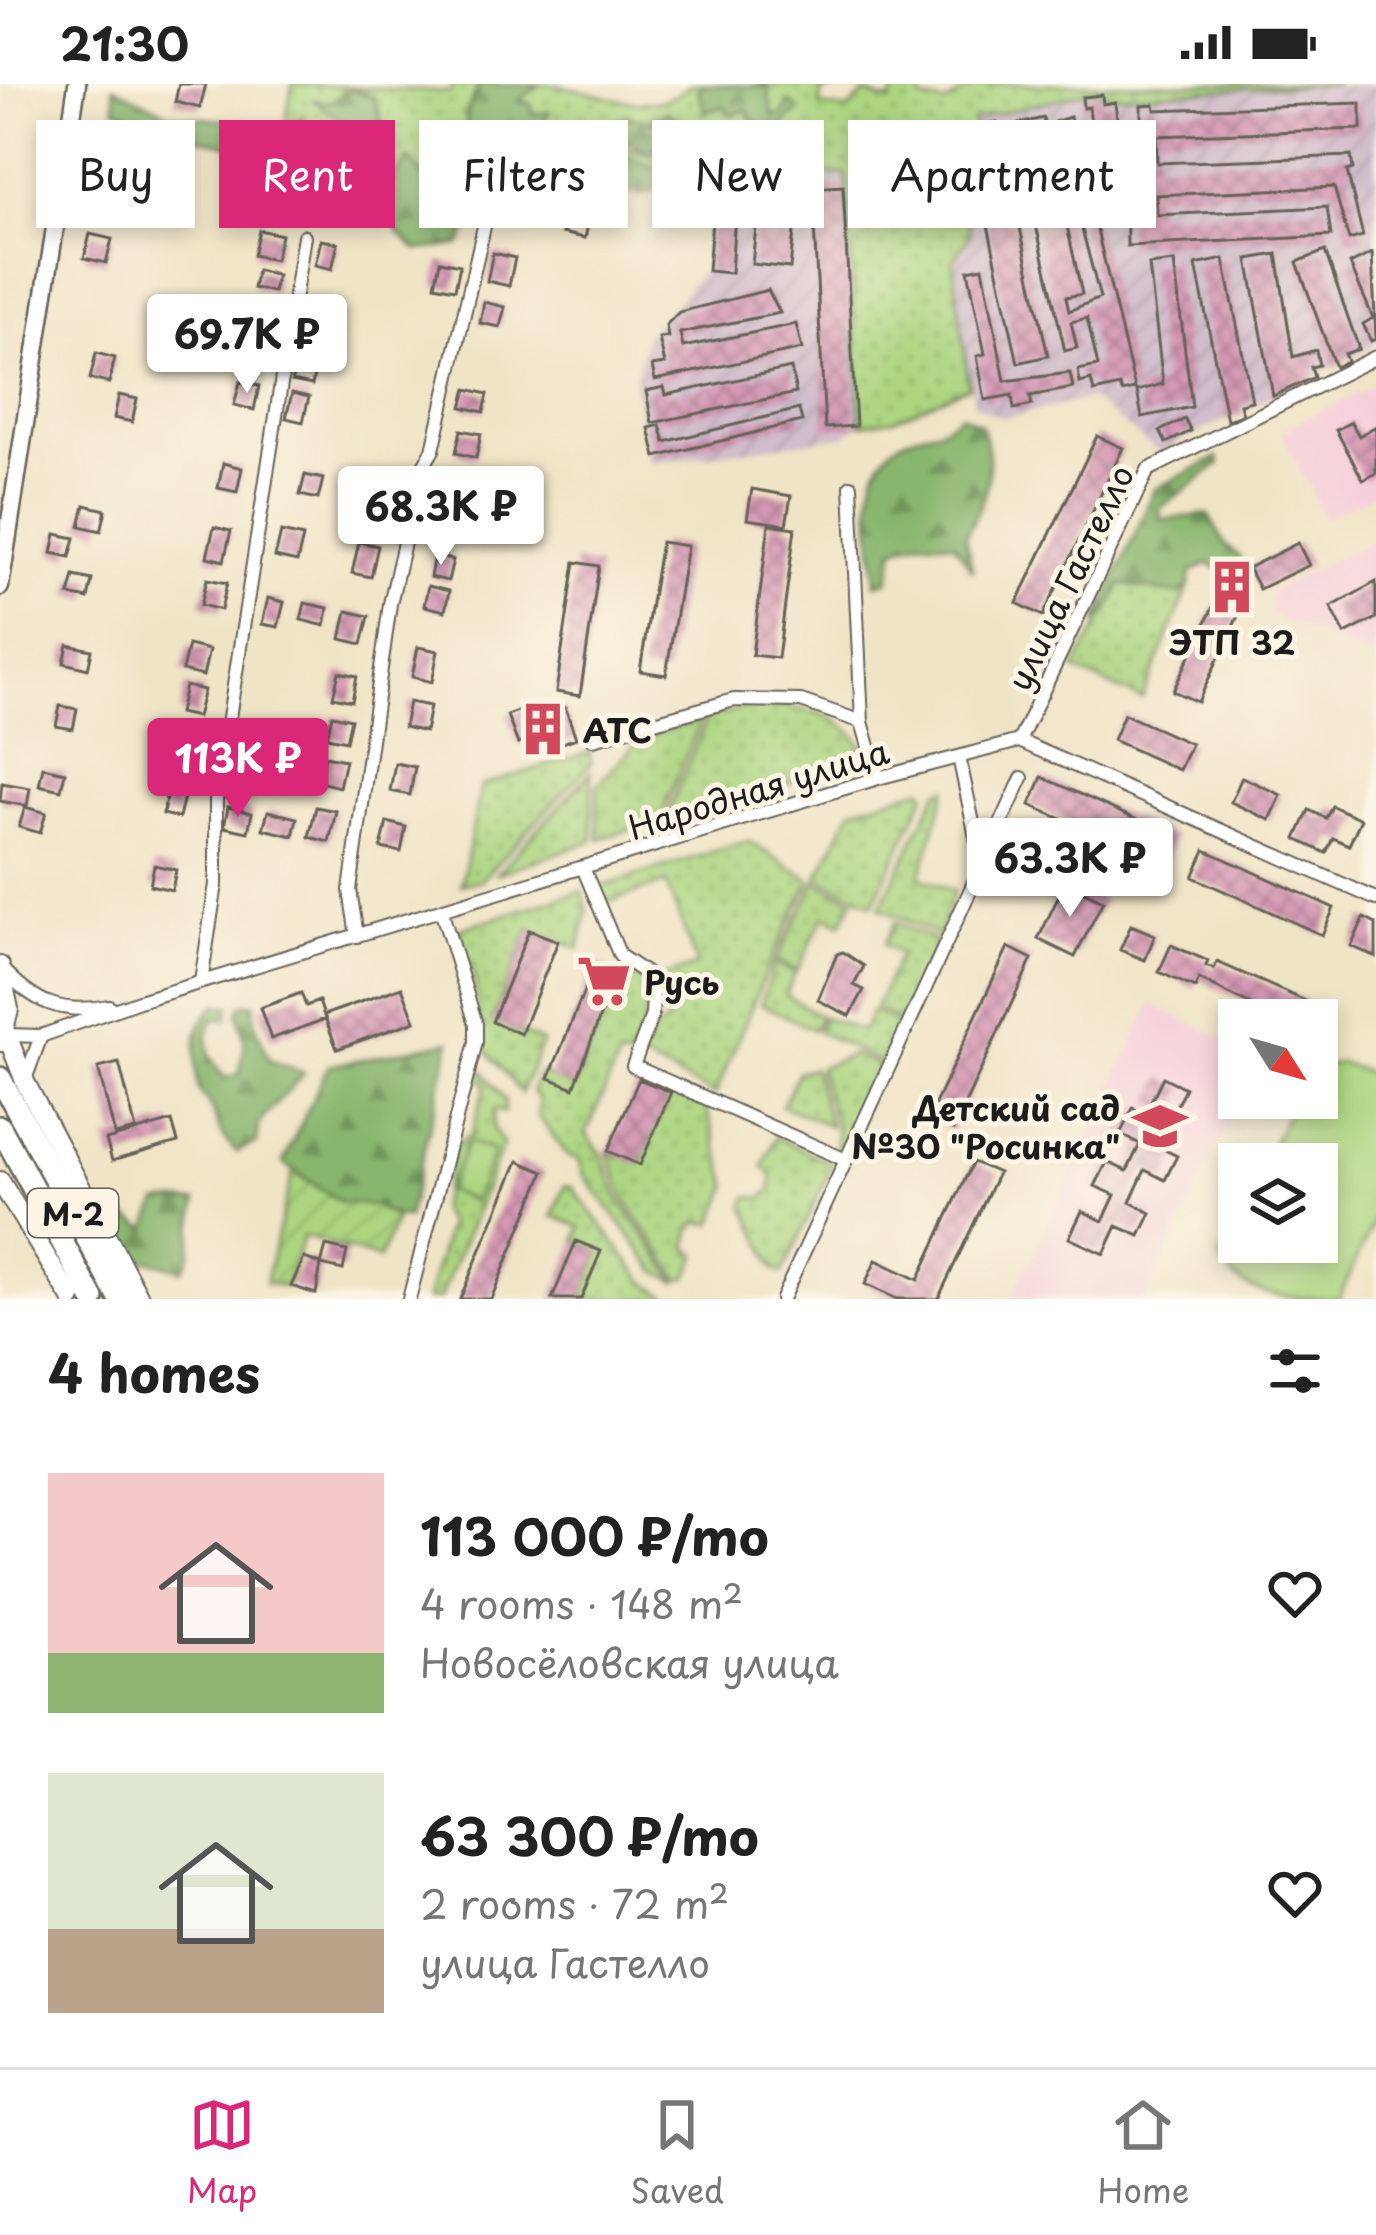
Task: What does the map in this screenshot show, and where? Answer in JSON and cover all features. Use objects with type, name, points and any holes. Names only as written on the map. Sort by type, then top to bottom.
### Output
[{"type":"main road","points":[[0,966],[7,990],[3,1039]]},
{"type":"main road","name":"М-2","points":[[3,1039],[140,1299]]},
{"type":"main road","name":"М-2","points":[[0,1078],[11,1130],[93,1299]]},
{"type":"main road","name":"М-2","points":[[11,1130],[120,1299]]},
{"type":"main road","name":"М-2","points":[[0,1181],[72,1299]]},
{"type":"street","points":[[0,587],[77,84]]},
{"type":"street","points":[[357,936],[350,890],[390,604],[420,472],[433,450],[483,228]]},
{"type":"street","points":[[201,982],[216,884],[216,801],[304,236]]},
{"type":"street","name":"улица Гастелло","points":[[1019,741],[1148,470],[1376,357]]},
{"type":"street","points":[[850,486],[862,722],[878,778]]},
{"type":"street","points":[[593,739],[734,700],[801,701],[862,722]]},
{"type":"street","points":[[1019,741],[1376,899]]},
{"type":"street","name":"Народная улица","points":[[140,1001],[878,778],[1019,741]]},
{"type":"street","points":[[958,757],[982,865]]},
{"type":"street","points":[[782,1299],[1022,778]]},
{"type":"street","points":[[584,870],[620,956],[654,979],[652,1015],[633,1066],[846,1160]]},
{"type":"street","points":[[409,1299],[476,1042],[476,1024],[442,913]]},
{"type":"street","points":[[0,966],[46,1006],[75,1012],[140,1001]]},
{"type":"street","points":[[3,1039],[41,1036],[140,1001]]},
{"type":"street","points":[[26,1084],[28,1062],[41,1036]]},
{"type":"shaded area","points":[[1090,84],[1109,95],[1376,84],[1376,345],[1159,452],[1090,399],[1002,418],[975,405],[961,340],[955,262],[972,235],[970,228],[1156,228],[1156,120],[964,120],[1060,99],[1061,89]]},
{"type":"shaded area","points":[[824,173],[847,174],[861,424],[844,436],[650,463],[634,384],[645,338],[704,269],[706,228],[824,228]]},
{"type":"shaded area","points":[[1376,384],[1376,492],[1324,518],[1281,431]]},
{"type":"shaded area","points":[[1376,539],[1376,658],[1269,614],[1272,590]]},
{"type":"shaded area","name":"Детский сад №30 \"Росинка\"","points":[[1151,1004],[1218,1036],[1218,1119],[1230,1119],[1145,1299],[1012,1299]]},
{"type":"green space","points":[[292,84],[451,92],[453,84],[480,84],[466,120],[419,120],[419,171],[409,159],[395,175],[395,120],[382,120],[374,97],[351,88],[331,102],[315,101],[342,120],[286,120]]},
{"type":"green space","points":[[480,84],[540,84],[518,101],[531,105],[533,114],[549,112],[544,120],[467,120]]},
{"type":"green space","points":[[541,84],[638,102],[656,101],[691,84],[705,84],[698,89],[705,112],[724,107],[732,115],[747,110],[752,120],[677,120],[668,111],[644,123],[625,115],[618,120],[545,120],[549,112],[533,114],[531,104],[518,101]]},
{"type":"green space","points":[[706,84],[768,87],[772,115],[782,115],[789,103],[799,110],[788,120],[753,120],[747,109],[732,114],[724,106],[705,112],[699,88]]},
{"type":"green space","points":[[757,84],[855,84],[821,92],[820,106],[848,110],[865,93],[890,102],[897,84],[923,84],[922,100],[945,104],[977,84],[1337,84],[1108,96],[1096,89],[973,120],[848,120],[848,207],[846,174],[824,173],[824,120],[788,120],[799,110],[789,102],[782,115],[771,115],[768,87]]},
{"type":"green space","points":[[114,87],[170,114],[223,120],[219,120],[219,143],[195,136],[195,120],[143,120],[116,108]]},
{"type":"green space","points":[[351,89],[373,97],[381,120],[342,120],[313,100],[331,102]]},
{"type":"green space","points":[[625,116],[652,121],[652,151],[628,141],[628,120],[619,120]]},
{"type":"green space","points":[[628,147],[652,152],[652,169],[628,157]]},
{"type":"green space","points":[[628,156],[652,167],[652,191],[641,195],[628,191]]},
{"type":"green space","points":[[409,159],[419,172],[419,228],[469,228],[460,245],[417,250],[397,231],[395,175]]},
{"type":"green space","points":[[849,228],[968,228],[970,235],[953,261],[969,386],[894,419],[861,424]]},
{"type":"green space","points":[[960,414],[981,425],[988,456],[984,495],[965,536],[973,571],[954,543],[921,540],[895,548],[889,580],[876,584],[871,500],[880,463],[892,448],[943,427]]},
{"type":"green space","points":[[1217,458],[1220,464],[1159,509],[1162,520],[1208,514],[1226,546],[1240,557],[1246,582],[1209,564],[1191,572],[1189,587],[1178,594],[1121,584],[1108,612],[1096,622],[1155,489]]},
{"type":"green space","points":[[1121,584],[1178,594],[1189,587],[1142,699],[1074,670]]},
{"type":"green space","points":[[751,706],[786,707],[835,720],[860,742],[868,759],[665,820],[707,718]]},
{"type":"green space","points":[[701,720],[659,821],[599,839],[597,785],[641,738]]},
{"type":"green space","points":[[590,752],[591,763],[481,880],[461,885],[481,786]]},
{"type":"green space","points":[[591,772],[593,841],[496,874]]},
{"type":"green space","points":[[923,788],[926,794],[873,904],[818,877],[852,809]]},
{"type":"green space","points":[[947,788],[920,877],[954,891],[939,936],[880,908],[938,791]]},
{"type":"green space","points":[[748,841],[811,880],[770,962],[715,1095],[642,1059],[653,1030],[666,1024],[670,1012],[660,1008],[663,977],[697,965],[666,883],[608,902],[597,888]]},
{"type":"green space","points":[[816,881],[854,900],[841,924],[824,916],[797,971],[776,960]]},
{"type":"green space","points":[[583,891],[587,911],[579,949],[529,930],[492,1021],[542,1042],[521,1093],[482,1045],[475,982],[458,929]]},
{"type":"green space","points":[[895,922],[937,942],[900,1020],[875,1008],[900,954],[884,945]]},
{"type":"green space","points":[[774,963],[795,973],[786,995],[820,1016],[813,1030],[761,1004]]},
{"type":"green space","points":[[643,976],[648,1013],[629,1059],[619,1058],[586,1134],[603,1156],[619,1199],[678,1282],[657,1271],[584,1175],[579,1159],[568,1156],[538,1116],[539,1100],[532,1091],[539,1073],[574,1087],[611,1001],[620,1005],[631,979]]},
{"type":"green space","points":[[243,1004],[254,1004],[255,1024],[269,1060],[304,1073],[259,1123],[257,1143],[237,1152],[199,1092],[195,1057],[198,1034],[208,1014],[216,1005],[230,1006],[227,1019],[214,1019],[208,1042],[225,1078],[239,1075],[245,1044],[238,1012]]},
{"type":"green space","points":[[872,1011],[899,1024],[880,1062],[817,1031],[823,1017],[862,1031]]},
{"type":"green space","points":[[451,1041],[407,1218],[341,1202],[283,1163],[328,1066]]},
{"type":"green space","points":[[854,1054],[879,1066],[843,1146],[836,1146],[837,1130],[818,1068]]},
{"type":"green space","points":[[1338,1064],[1376,1075],[1376,1217],[1339,1298],[1288,1297],[1255,1289],[1240,1282],[1222,1263],[1338,1263],[1338,1143],[1273,1143],[1284,1119],[1338,1119]]},
{"type":"green space","points":[[478,1065],[505,1100],[504,1112],[494,1110],[493,1129],[503,1144],[440,1299],[427,1299],[448,1225],[439,1209],[456,1143],[471,1135],[486,1085],[476,1075]]},
{"type":"green space","points":[[812,1068],[830,1126],[782,1106],[798,1072]]},
{"type":"green space","points":[[671,1092],[706,1107],[729,1186],[713,1224],[699,1222],[691,1229],[688,1247],[697,1255],[688,1277],[680,1279],[625,1200],[608,1151],[640,1164]]},
{"type":"green space","points":[[776,1137],[833,1164],[783,1273],[774,1269],[745,1205],[748,1197],[763,1198],[772,1188],[772,1175],[763,1166]]},
{"type":"green space","points":[[468,1141],[494,1151],[473,1201],[447,1191]]},
{"type":"green space","points":[[293,1172],[341,1202],[375,1206],[396,1219],[379,1259],[303,1236],[286,1287],[265,1283]]},
{"type":"green space","points":[[565,1186],[572,1187],[646,1283],[673,1299],[581,1299],[601,1251],[576,1241],[581,1227],[553,1216]]},
{"type":"green space","points":[[197,1202],[189,1258],[182,1270],[125,1253],[121,1213],[147,1229],[158,1203]]},
{"type":"building","points":[[179,84],[206,84],[200,108],[175,102]]},
{"type":"building","points":[[1102,95],[1103,104],[1115,102],[1117,120],[1091,120],[1082,97]]},
{"type":"building","points":[[1361,103],[1361,129],[1156,136],[1156,120],[1141,120],[1141,105],[1154,104],[1155,110]]},
{"type":"building","points":[[1156,136],[1157,163],[1351,156],[1353,169],[1347,171],[1363,236],[1349,240],[1334,187],[1156,195]]},
{"type":"building","points":[[843,186],[856,426],[825,428],[814,228],[824,228],[824,187]]},
{"type":"building","points":[[1156,195],[1157,215],[1327,207],[1331,236],[1127,246],[1127,228],[1156,228]]},
{"type":"building","points":[[563,228],[587,228],[585,238],[562,233]]},
{"type":"building","points":[[711,228],[734,228],[731,273],[708,271]]},
{"type":"building","points":[[756,228],[794,228],[790,268],[752,264]]},
{"type":"building","points":[[989,228],[1020,228],[1048,356],[1018,363]]},
{"type":"building","points":[[1037,228],[1067,228],[1082,294],[1066,297],[1069,311],[1100,298],[1082,228],[1097,228],[1135,389],[1122,392],[1120,386],[1094,392],[1091,380],[1080,383],[1078,370],[1098,366],[1087,318],[1071,322],[1077,348],[1065,351]]},
{"type":"building","points":[[259,230],[281,235],[275,260],[253,255]]},
{"type":"building","points":[[90,234],[112,239],[106,263],[84,258]]},
{"type":"building","points":[[321,240],[338,243],[332,269],[315,265]]},
{"type":"building","points":[[1325,251],[1359,349],[1344,354],[1347,361],[1335,367],[1297,262]]},
{"type":"building","points":[[493,253],[515,258],[509,286],[487,281]]},
{"type":"building","points":[[1372,253],[1376,339],[1371,341],[1363,324],[1373,318],[1350,264]]},
{"type":"building","points":[[1277,254],[1293,357],[1316,350],[1319,365],[1311,367],[1314,377],[1273,396],[1248,259]]},
{"type":"building","points":[[1224,259],[1252,401],[1240,404],[1243,415],[1227,420],[1196,265]]},
{"type":"building","points":[[440,261],[460,265],[455,289],[435,285]]},
{"type":"building","points":[[1174,262],[1192,407],[1142,417],[1137,391],[1163,384],[1149,265]]},
{"type":"building","points":[[983,267],[1005,381],[1070,373],[1073,388],[1030,396],[1032,405],[1014,409],[1012,395],[985,400],[977,356],[985,354],[968,270]]},
{"type":"building","points":[[257,270],[277,275],[273,292],[253,288]]},
{"type":"building","points":[[768,290],[780,313],[680,333],[683,347],[796,324],[802,349],[655,380],[652,366],[665,364],[659,338],[668,337],[666,325],[679,312]]},
{"type":"building","points":[[484,302],[505,307],[500,327],[480,323]]},
{"type":"building","points":[[249,308],[268,312],[263,336],[244,331]]},
{"type":"building","points":[[306,314],[328,318],[323,339],[302,334]]},
{"type":"building","points":[[247,345],[265,349],[260,369],[243,365]]},
{"type":"building","points":[[96,353],[115,358],[109,383],[90,379]]},
{"type":"building","points":[[298,353],[318,358],[312,385],[292,381]]},
{"type":"building","points":[[791,368],[796,393],[652,423],[646,391],[664,387],[666,395]]},
{"type":"building","points":[[240,382],[259,386],[254,410],[234,405]]},
{"type":"building","points":[[467,389],[488,394],[484,412],[462,407]]},
{"type":"building","points":[[292,393],[309,397],[303,422],[286,418]]},
{"type":"building","points":[[119,395],[137,399],[132,422],[114,418]]},
{"type":"building","points":[[799,409],[802,421],[656,457],[649,428],[660,425],[665,442]]},
{"type":"building","points":[[1185,419],[1191,431],[1166,443],[1160,431]]},
{"type":"building","points":[[1351,422],[1359,436],[1376,426],[1376,473],[1363,480],[1336,430]]},
{"type":"building","points":[[461,430],[481,434],[476,458],[456,453]]},
{"type":"building","points":[[1097,436],[1123,448],[1043,616],[1017,603]]},
{"type":"building","points":[[223,463],[242,468],[237,492],[218,488]]},
{"type":"building","points":[[305,475],[323,479],[318,499],[300,495]]},
{"type":"building","points":[[452,476],[474,481],[469,503],[447,498]]},
{"type":"building","points":[[371,481],[391,485],[386,507],[366,502]]},
{"type":"building","points":[[752,489],[791,496],[786,525],[747,519]]},
{"type":"building","points":[[85,505],[106,510],[101,531],[80,526]]},
{"type":"building","points":[[455,509],[477,514],[472,536],[450,532]]},
{"type":"building","points":[[769,524],[795,528],[778,658],[752,655]]},
{"type":"building","points":[[214,527],[231,531],[224,561],[207,557]]},
{"type":"building","points":[[281,532],[303,537],[297,562],[275,557]]},
{"type":"building","points":[[56,534],[75,538],[70,557],[52,553]]},
{"type":"building","points":[[359,542],[378,546],[371,577],[352,573]]},
{"type":"building","points":[[661,542],[687,546],[666,675],[640,671]]},
{"type":"building","points":[[1298,543],[1309,565],[1259,589],[1248,568]]},
{"type":"building","points":[[434,556],[453,560],[448,581],[430,577]]},
{"type":"building","points":[[575,562],[599,566],[580,696],[556,692]]},
{"type":"building","points":[[74,576],[92,580],[88,599],[69,595]]},
{"type":"building","points":[[207,579],[227,583],[221,610],[201,605]]},
{"type":"building","points":[[1376,582],[1376,618],[1345,634],[1331,607]]},
{"type":"building","points":[[428,586],[449,591],[445,611],[424,606]]},
{"type":"building","points":[[268,598],[284,602],[278,627],[262,624]]},
{"type":"building","points":[[305,603],[328,608],[325,626],[301,620]]},
{"type":"building","points":[[1214,605],[1238,616],[1198,702],[1173,691]]},
{"type":"building","points":[[347,611],[369,616],[362,644],[341,639]]},
{"type":"building","points":[[68,645],[92,650],[88,669],[64,663]]},
{"type":"building","points":[[188,645],[209,650],[203,676],[182,671]]},
{"type":"building","points":[[418,647],[438,651],[432,682],[412,677]]},
{"type":"building","points":[[339,672],[357,676],[352,701],[333,697]]},
{"type":"building","points":[[185,686],[204,690],[197,717],[179,713]]},
{"type":"building","points":[[409,702],[430,706],[425,732],[404,727]]},
{"type":"building","points":[[60,706],[77,709],[73,729],[56,726]]},
{"type":"building","name":"АТС","points":[[565,707],[576,738],[549,748],[547,743],[536,747],[533,739],[518,744],[507,715],[525,708],[529,720]]},
{"type":"building","points":[[1124,714],[1191,744],[1179,770],[1113,740]]},
{"type":"building","points":[[332,715],[351,719],[346,741],[327,737]]},
{"type":"building","points":[[178,731],[198,736],[192,759],[173,755]]},
{"type":"building","points":[[247,740],[263,744],[257,768],[241,765]]},
{"type":"building","points":[[325,756],[345,760],[339,787],[319,782]]},
{"type":"building","points":[[395,763],[415,767],[410,795],[390,791]]},
{"type":"building","points":[[43,767],[65,772],[61,790],[39,785]]},
{"type":"building","points":[[1042,777],[1175,837],[1163,864],[1030,805]]},
{"type":"building","points":[[1242,777],[1281,795],[1270,820],[1231,802]]},
{"type":"building","points":[[2,783],[30,788],[27,806],[0,801]]},
{"type":"building","points":[[168,788],[185,792],[179,818],[163,814]]},
{"type":"building","points":[[1332,806],[1361,819],[1349,845],[1333,838],[1326,853],[1296,839],[1309,810],[1326,818]]},
{"type":"building","points":[[25,807],[46,813],[40,833],[19,827]]},
{"type":"building","points":[[228,807],[252,813],[248,832],[224,827]]},
{"type":"building","points":[[316,807],[336,811],[329,842],[309,837]]},
{"type":"building","points":[[268,811],[297,818],[293,836],[263,829]]},
{"type":"building","points":[[387,822],[406,827],[401,852],[381,848]]},
{"type":"building","points":[[1205,850],[1334,908],[1322,935],[1193,877]]},
{"type":"building","points":[[154,865],[176,870],[172,890],[150,885]]},
{"type":"building","points":[[1065,883],[1103,901],[1075,957],[1038,939]]},
{"type":"building","points":[[1364,918],[1376,924],[1376,957],[1351,946]]},
{"type":"building","points":[[1131,925],[1155,935],[1145,960],[1120,950]]},
{"type":"building","points":[[529,930],[558,941],[521,1034],[492,1022]]},
{"type":"building","points":[[1171,945],[1208,961],[1206,966],[1214,969],[1217,962],[1301,999],[1239,999],[1199,979],[1195,988],[1159,972]]},
{"type":"building","points":[[1008,947],[1032,959],[953,1130],[928,1119]]},
{"type":"building","points":[[843,952],[864,966],[854,985],[864,990],[850,1016],[818,1000],[837,954]]},
{"type":"building","points":[[595,964],[623,975],[612,999],[607,997],[574,1088],[549,1078]]},
{"type":"building","points":[[402,987],[415,1021],[337,1049],[324,1015]]},
{"type":"building","points":[[301,993],[306,1006],[319,1001],[325,1019],[271,1039],[260,1008]]},
{"type":"building","points":[[119,1063],[136,1130],[115,1135],[98,1068]]},
{"type":"building","points":[[1163,1077],[1185,1088],[1157,1146],[1177,1156],[1165,1180],[1145,1170],[1130,1202],[1151,1213],[1140,1236],[1117,1226],[1104,1254],[1069,1238],[1082,1211],[1103,1221],[1115,1195],[1095,1186],[1107,1162],[1127,1171],[1140,1144],[1120,1134],[1133,1108],[1154,1119],[1159,1107],[1150,1103]]},
{"type":"building","points":[[639,1079],[671,1092],[640,1165],[608,1151]]},
{"type":"building","points":[[172,1121],[178,1142],[112,1161],[106,1140]]},
{"type":"building","points":[[518,1161],[544,1172],[491,1299],[460,1299]]},
{"type":"building","points":[[973,1162],[998,1173],[938,1299],[897,1299],[865,1284],[876,1260],[918,1280]]},
{"type":"building","points":[[576,1241],[601,1251],[581,1299],[552,1299]]},
{"type":"building","points":[[326,1246],[347,1251],[343,1270],[321,1265]]},
{"type":"building","points":[[304,1258],[321,1264],[316,1294],[291,1286]]},
{"type":"place","name":"ЭТП 32","points":[[1232,587]]},
{"type":"place","name":"АТС","points":[[543,729]]},
{"type":"place","name":"Русь","points":[[604,981]]},
{"type":"place","name":"Детский сад №30 \"Росинка\"","points":[[1160,1126]]}]
